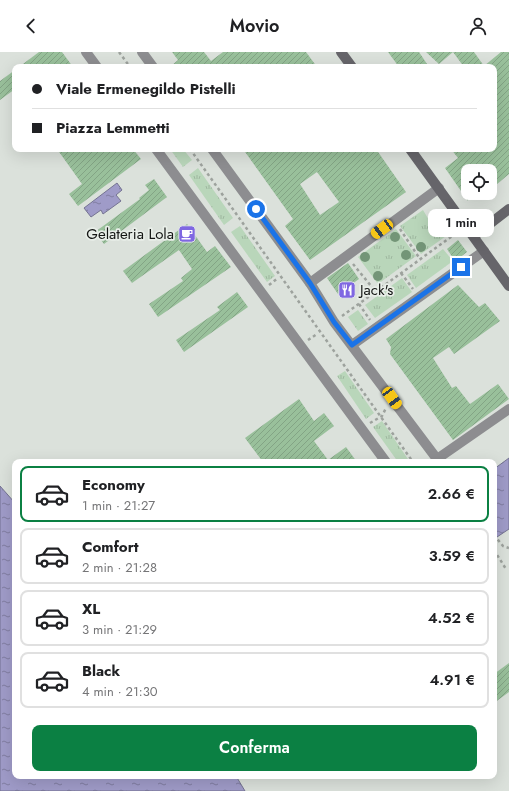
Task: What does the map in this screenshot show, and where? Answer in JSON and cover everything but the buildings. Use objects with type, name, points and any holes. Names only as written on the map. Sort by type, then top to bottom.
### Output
[{"type":"street","points":[[86,52],[95,64]]},
{"type":"street","points":[[142,52],[151,64]]},
{"type":"street","points":[[341,52],[350,64]]},
{"type":"street","points":[[158,152],[384,459]]},
{"type":"street","points":[[214,152],[310,283],[334,322],[437,459],[509,409]]},
{"type":"street","points":[[412,152],[509,286]]},
{"type":"street","points":[[310,283],[439,188]]},
{"type":"street","points":[[474,236],[509,209]]},
{"type":"street","points":[[352,345],[484,251]]},
{"type":"path","points":[[119,52],[128,64]]},
{"type":"path","points":[[192,152],[382,416],[411,459]]},
{"type":"path","points":[[394,221],[420,259]]},
{"type":"path","points":[[342,317],[455,234]]},
{"type":"path","points":[[347,255],[376,292]]},
{"type":"path","points":[[401,273],[415,292]]},
{"type":"path","points":[[359,304],[372,323]]},
{"type":"path","points":[[361,429],[382,416],[392,398]]},
{"type":"path","points":[[497,540],[503,546],[509,548]]},
{"type":"path","points":[[497,555],[506,569]]},
{"type":"green space","points":[[172,152],[185,152],[192,160],[183,167]]},
{"type":"green space","points":[[198,168],[233,218],[224,225],[189,175]]},
{"type":"green space","points":[[423,210],[429,220],[440,212],[453,231],[421,254],[400,226]]},
{"type":"green space","points":[[240,226],[275,276],[267,282],[231,232]]},
{"type":"green space","points":[[396,229],[416,256],[378,284],[358,257]]},
{"type":"green space","points":[[443,249],[453,261],[416,288],[407,275]]},
{"type":"green space","points":[[402,278],[412,292],[375,318],[365,305]]},
{"type":"green space","points":[[358,310],[368,324],[358,331],[348,317]]},
{"type":"green space","points":[[345,371],[374,413],[366,419],[337,376]]},
{"type":"green space","points":[[382,421],[408,459],[396,459],[373,427]]},
{"type":"water","points":[[117,183],[122,190],[116,195],[121,201],[103,214],[101,210],[91,217],[84,208]]},
{"type":"water","points":[[509,458],[509,529],[497,537],[497,467]]},
{"type":"water","points":[[0,486],[12,500],[12,779],[238,779],[245,791],[0,791]]},
{"type":"place","name":"Gelateria Lola","points":[[187,234]]},
{"type":"place","name":"Jack's","points":[[347,290]]},
{"type":"route","points":[[256,209],[310,283],[334,322],[352,345],[461,267]]}]
